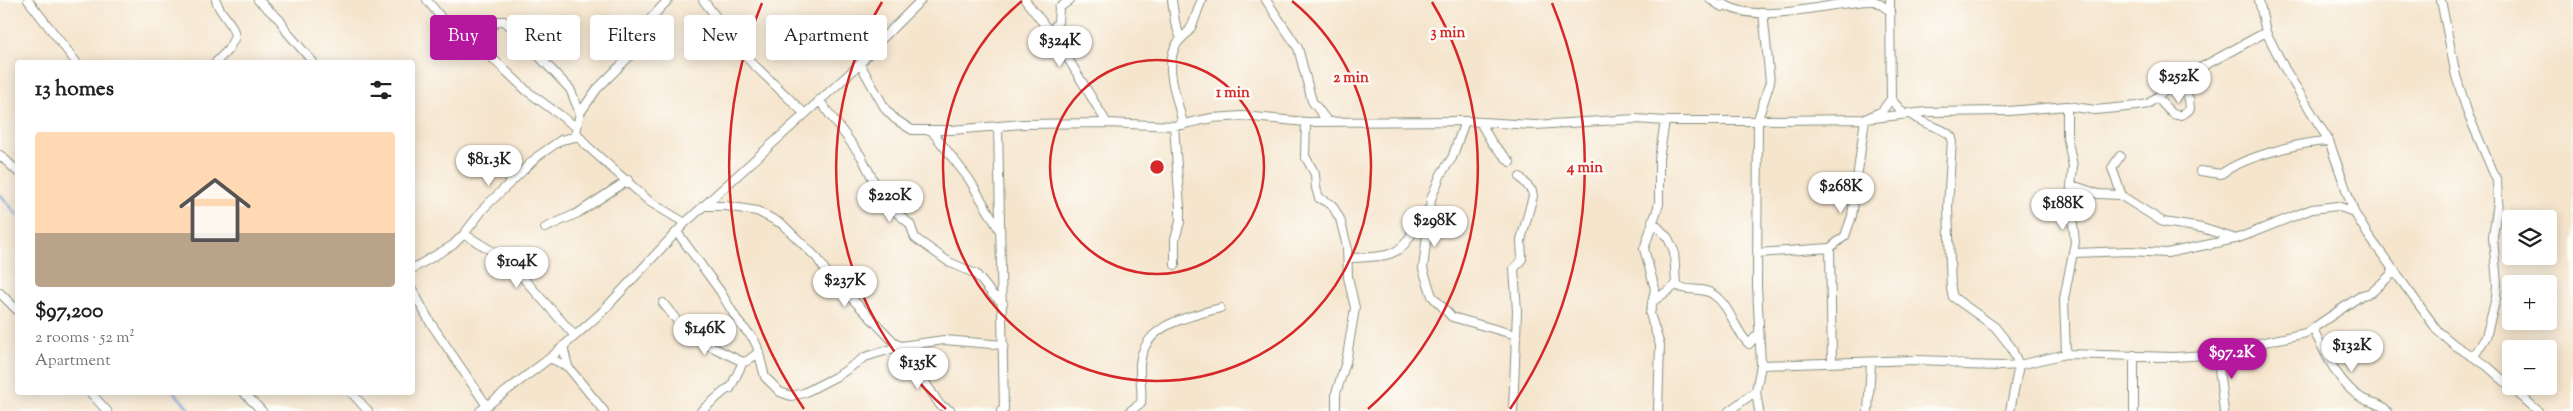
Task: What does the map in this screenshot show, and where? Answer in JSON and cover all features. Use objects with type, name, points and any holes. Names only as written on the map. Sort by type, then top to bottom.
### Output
[{"type":"street","points":[[29,0],[74,60]]},
{"type":"street","points":[[216,0],[218,7],[230,22],[235,38],[228,50],[218,60]]},
{"type":"street","points":[[258,0],[280,20],[287,32],[311,60]]},
{"type":"street","points":[[427,0],[439,15]]},
{"type":"street","points":[[668,0],[652,17],[630,57],[597,89],[580,113],[576,127],[579,136],[650,202],[685,223]]},
{"type":"street","points":[[703,0],[752,62],[804,114]]},
{"type":"street","points":[[415,294],[483,408],[550,358],[609,306],[685,223],[860,64],[874,47],[921,0]]},
{"type":"street","points":[[1025,0],[1050,33],[1107,123]]},
{"type":"street","points":[[1050,33],[1058,22],[1059,8],[1070,0]]},
{"type":"street","points":[[1172,0],[1175,22],[1181,39]]},
{"type":"street","points":[[1183,125],[1178,98],[1172,83],[1171,70],[1175,47],[1190,29],[1202,0]]},
{"type":"street","points":[[1266,0],[1298,48],[1312,101],[1328,122]]},
{"type":"street","points":[[1711,0],[1722,7],[1724,4],[1732,9],[1762,12],[1856,1],[1876,1],[1890,11]]},
{"type":"street","points":[[1865,119],[1882,111],[1891,99],[1890,0]]},
{"type":"street","points":[[2260,0],[2266,32],[2285,69],[2329,141],[2354,212],[2368,235],[2438,331],[2456,346],[2474,356],[2535,410]]},
{"type":"street","points":[[2441,0],[2456,76],[2468,114],[2497,181],[2498,202],[2493,236],[2497,284],[2496,298],[2486,337],[2474,356]]},
{"type":"street","points":[[1759,411],[1756,391],[1761,365],[1756,195],[1758,119],[1770,82],[1762,12]]},
{"type":"street","points":[[497,22],[504,21],[570,89],[580,113]]},
{"type":"street","points":[[860,64],[879,100],[895,119],[912,130],[1107,123],[1174,126],[1224,117],[1306,122],[1465,121],[1534,125],[1636,119],[1665,121],[1865,119],[1906,113],[2054,109],[2067,106],[2095,110],[2137,106],[2157,98],[2178,80],[2266,32]]},
{"type":"street","points":[[494,60],[527,91],[576,127]]},
{"type":"street","points":[[2157,98],[2172,115],[2178,117],[2186,113],[2190,109],[2191,102],[2178,80]]},
{"type":"street","points":[[1891,99],[1906,113],[1921,123],[1948,133],[1952,138],[1948,208],[1951,289],[1953,296],[2005,336],[2019,365],[2010,411]]},
{"type":"street","points":[[819,100],[861,156],[881,197],[890,209],[910,224],[916,238],[950,262],[976,274],[993,296],[1003,304]]},
{"type":"street","points":[[2066,354],[2064,299],[2075,242],[2070,197],[2073,166],[2066,137],[2067,106]]},
{"type":"street","points":[[1758,253],[1830,248],[1845,236],[1852,216],[1865,119]]},
{"type":"street","points":[[1465,121],[1452,158],[1433,192],[1429,209],[1423,269],[1432,296],[1452,317],[1516,335]]},
{"type":"street","points":[[1658,411],[1660,353],[1650,314],[1655,289],[1644,249],[1659,204],[1659,159],[1665,121]]},
{"type":"street","points":[[1306,122],[1305,156],[1315,174],[1316,188],[1320,198],[1332,205],[1338,213],[1348,258],[1348,277],[1355,308],[1346,362],[1336,394],[1336,411]]},
{"type":"street","points":[[1480,122],[1495,148],[1510,162]]},
{"type":"street","points":[[998,126],[1004,411]]},
{"type":"street","points":[[1174,126],[1180,207],[1180,222],[1175,239],[1175,266]]},
{"type":"street","points":[[931,130],[969,179],[1000,231]]},
{"type":"street","points":[[415,267],[444,252],[464,234],[485,207],[538,156],[561,140],[579,136]]},
{"type":"street","points":[[2200,171],[2221,174],[2240,163],[2271,152],[2316,141],[2329,141]]},
{"type":"street","points":[[0,155],[15,169]]},
{"type":"street","points":[[2120,156],[2112,168],[2122,196]]},
{"type":"street","points":[[1513,411],[1517,280],[1514,269],[1522,259],[1522,240],[1532,196],[1532,192],[1520,177]]},
{"type":"street","points":[[545,228],[578,213],[628,180]]},
{"type":"street","points":[[2072,184],[2098,194],[2122,196],[2163,222],[2202,228],[2236,239]]},
{"type":"street","points":[[704,206],[726,206],[757,211],[782,224],[817,258],[827,273],[883,332],[901,346],[940,405],[951,411]]},
{"type":"street","points":[[2074,253],[2129,251],[2167,253],[2236,239],[2312,209],[2337,206],[2354,212]]},
{"type":"street","points":[[1348,258],[1396,253],[1407,243],[1420,216],[1429,209]]},
{"type":"street","points":[[1652,221],[1668,238],[1674,251],[1676,285]]},
{"type":"street","points":[[677,232],[757,346],[761,367],[771,385],[788,395],[795,396],[814,389],[865,357],[901,346],[944,340],[1004,345]]},
{"type":"street","points":[[464,234],[500,256],[575,336]]},
{"type":"street","points":[[1830,248],[1832,362]]},
{"type":"street","points":[[1761,365],[1948,360],[1977,366],[2019,365],[2066,354],[2182,356],[2217,352],[2270,343],[2306,333],[2362,295],[2371,293],[2395,271]]},
{"type":"street","points":[[1652,302],[1676,285],[1713,294],[1725,308],[1740,336],[1749,344],[1759,333]]},
{"type":"street","points":[[0,293],[15,308]]},
{"type":"street","points":[[664,303],[689,336],[743,362]]},
{"type":"street","points":[[1130,411],[1142,403],[1141,357],[1154,334],[1168,324],[1220,308]]},
{"type":"street","points":[[2313,329],[2338,375],[2363,399],[2384,410]]},
{"type":"street","points":[[563,346],[568,367]]},
{"type":"street","points":[[701,411],[727,389],[730,389],[743,362],[759,352]]},
{"type":"street","points":[[2217,352],[2224,411]]},
{"type":"street","points":[[2134,355],[2134,411]]},
{"type":"street","points":[[550,358],[568,367],[604,411]]},
{"type":"street","points":[[1868,411],[1871,363]]},
{"type":"street","points":[[1729,411],[1756,391]]},
{"type":"street","points":[[93,395],[106,411]]},
{"type":"street","points":[[246,395],[262,411]]},
{"type":"street","points":[[354,395],[368,411]]},
{"type":"waterway","points":[[0,194],[15,212]]},
{"type":"waterway","points":[[177,395],[191,411]]}]
